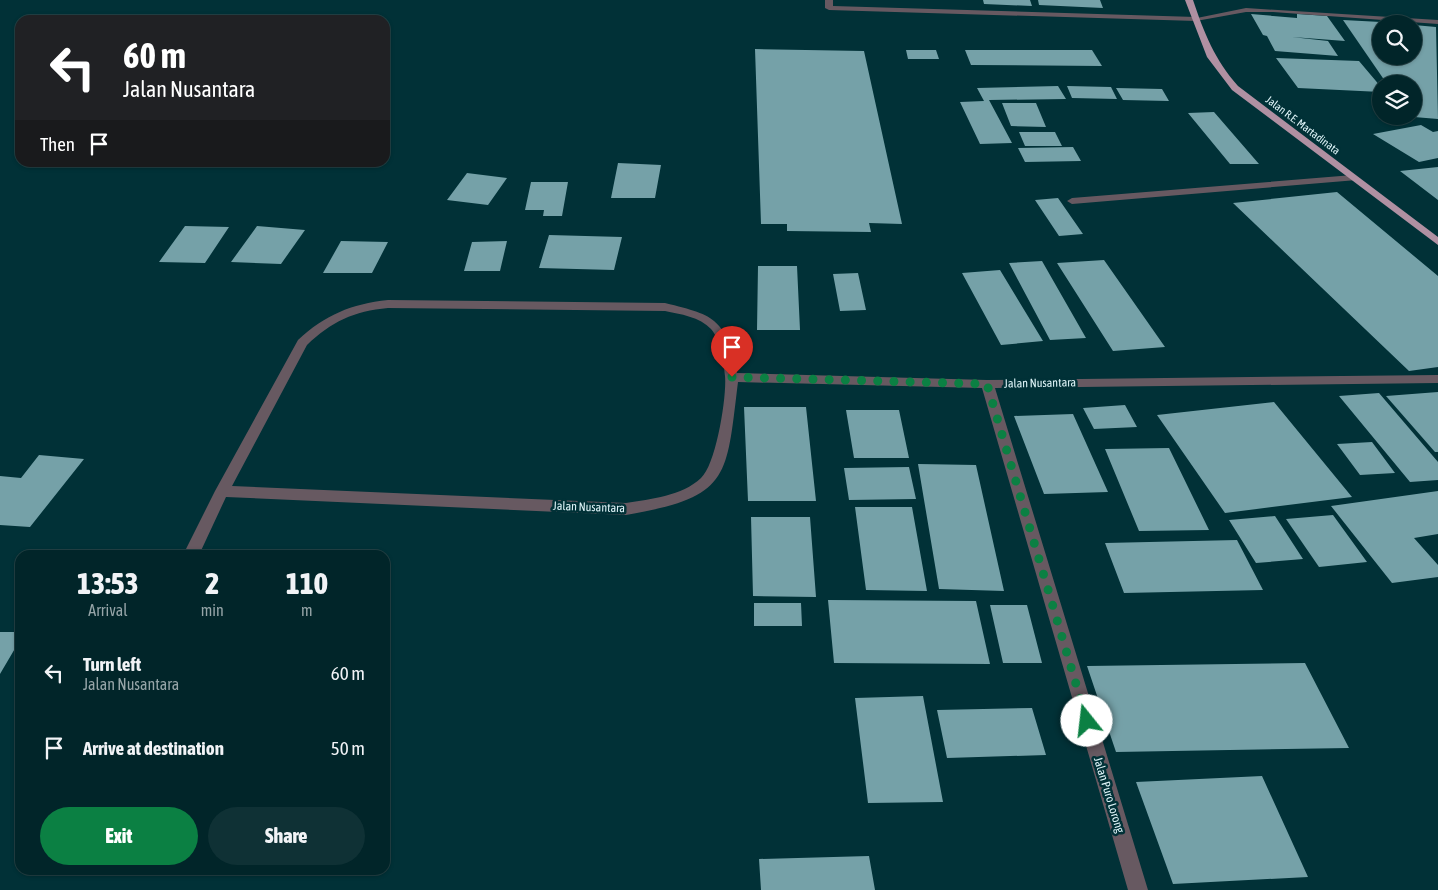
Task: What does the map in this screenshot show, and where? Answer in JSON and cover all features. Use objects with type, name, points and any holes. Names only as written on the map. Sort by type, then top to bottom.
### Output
[{"type":"highway","name":"Jalan R.E. Martadinata","points":[[1189,0],[1207,52],[1218,69],[1235,88],[1438,242]]},
{"type":"street","points":[[829,0],[830,8],[1196,19],[1246,10],[1273,10],[1438,22]]},
{"type":"street","points":[[1072,201],[1353,178]]},
{"type":"street","points":[[192,550],[222,491],[302,343],[322,323],[345,312],[366,306],[665,306],[711,320],[722,333],[732,377]]},
{"type":"street","name":"Jalan Nusantara","points":[[222,491],[626,509],[649,506],[671,500],[700,487],[713,475],[720,457],[732,377],[987,384],[1438,379]]},
{"type":"street","name":"Jalan Puro Lorong","points":[[987,384],[1138,890]]},
{"type":"building","points":[[983,0],[1030,0],[1032,6],[984,4]]},
{"type":"building","points":[[1038,0],[1100,0],[1103,8],[1039,5]]},
{"type":"building","points":[[1251,14],[1297,18],[1297,14],[1327,16],[1345,41],[1292,37],[1328,41],[1338,56],[1275,51]]},
{"type":"building","points":[[1343,20],[1372,22],[1372,62]]},
{"type":"building","points":[[1422,26],[1436,27],[1438,119],[1422,118],[1422,75],[1381,75],[1374,65],[1422,65]]},
{"type":"building","points":[[755,49],[864,51],[902,224],[869,223],[871,232],[787,231],[787,224],[761,224]]},
{"type":"building","points":[[906,50],[936,50],[939,59],[908,59]]},
{"type":"building","points":[[965,50],[1092,50],[1102,66],[971,65]]},
{"type":"building","points":[[1276,58],[1359,61],[1372,76],[1372,92],[1298,88]]},
{"type":"building","points":[[1058,86],[1066,99],[989,100],[1012,143],[980,144],[960,102],[984,101],[977,88]]},
{"type":"building","points":[[1067,86],[1111,87],[1117,99],[1072,98]]},
{"type":"building","points":[[1116,88],[1162,89],[1169,101],[1123,100]]},
{"type":"building","points":[[1002,103],[1036,103],[1046,127],[1011,126]]},
{"type":"building","points":[[1214,112],[1259,164],[1230,164],[1188,113]]},
{"type":"building","points":[[1421,125],[1433,132],[1438,131],[1438,158],[1419,162],[1373,134]]},
{"type":"building","points":[[1019,132],[1055,132],[1062,146],[1025,146]]},
{"type":"building","points":[[1073,147],[1081,161],[1025,162],[1018,148]]},
{"type":"building","points":[[618,163],[661,165],[655,198],[611,198]]},
{"type":"building","points":[[1438,167],[1438,200],[1400,171]]},
{"type":"building","points":[[467,173],[507,178],[488,205],[447,200]]},
{"type":"building","points":[[531,182],[568,182],[562,216],[543,216],[544,210],[525,210]]},
{"type":"building","points":[[1337,192],[1438,276],[1438,367],[1409,371],[1233,203]]},
{"type":"building","points":[[1058,198],[1083,234],[1059,236],[1035,200]]},
{"type":"building","points":[[185,226],[229,227],[205,263],[159,262]]},
{"type":"building","points":[[257,226],[305,230],[281,264],[231,262]]},
{"type":"building","points":[[549,235],[622,237],[614,270],[539,268]]},
{"type":"building","points":[[341,241],[388,242],[372,273],[323,273]]},
{"type":"building","points":[[507,241],[500,271],[464,271],[472,242]]},
{"type":"building","points":[[1104,260],[1165,347],[1113,351],[1057,263]]},
{"type":"building","points":[[1042,261],[1086,338],[1050,340],[1009,263]]},
{"type":"building","points":[[758,266],[797,266],[800,330],[757,330]]},
{"type":"building","points":[[1000,270],[1043,341],[1001,345],[962,273]]},
{"type":"building","points":[[858,273],[866,310],[840,311],[833,274]]},
{"type":"building","points":[[1438,392],[1438,452],[1435,452],[1386,396]]},
{"type":"building","points":[[1379,393],[1438,462],[1438,480],[1410,482],[1339,396]]},
{"type":"building","points":[[1274,402],[1352,497],[1225,513],[1157,415]]},
{"type":"building","points":[[1125,405],[1137,427],[1094,429],[1083,408]]},
{"type":"building","points":[[744,407],[806,407],[816,501],[748,501]]},
{"type":"building","points":[[846,410],[899,410],[909,458],[854,458]]},
{"type":"building","points":[[1073,414],[1108,492],[1044,494],[1014,416]]},
{"type":"building","points":[[1372,442],[1395,473],[1360,475],[1337,444]]},
{"type":"building","points":[[1169,448],[1209,530],[1139,531],[1105,449]]},
{"type":"building","points":[[39,455],[84,459],[30,527],[0,525],[0,476],[21,478]]},
{"type":"building","points":[[918,464],[976,465],[1004,591],[939,589]]},
{"type":"building","points":[[909,467],[916,499],[849,500],[844,468]]},
{"type":"building","points":[[1438,491],[1438,534],[1414,538],[1438,565],[1438,577],[1392,583],[1331,506]]},
{"type":"building","points":[[855,507],[912,507],[927,591],[866,590]]},
{"type":"building","points":[[1333,515],[1367,562],[1319,567],[1286,519]]},
{"type":"building","points":[[1275,516],[1303,559],[1256,563],[1229,520]]},
{"type":"building","points":[[751,517],[810,517],[816,597],[753,596]]},
{"type":"building","points":[[1237,540],[1263,590],[1124,593],[1105,543]]},
{"type":"building","points":[[828,600],[976,601],[990,664],[834,663]]},
{"type":"building","points":[[754,603],[801,603],[802,626],[754,626]]},
{"type":"building","points":[[990,605],[1027,605],[1042,663],[1003,663]]},
{"type":"building","points":[[0,632],[15,632],[15,648],[0,674]]},
{"type":"building","points":[[1305,663],[1349,748],[1116,752],[1087,666]]},
{"type":"building","points":[[923,696],[943,802],[868,803],[855,698]]},
{"type":"building","points":[[1032,708],[1046,755],[947,758],[937,710]]},
{"type":"building","points":[[1262,776],[1308,877],[1173,884],[1136,782]]},
{"type":"building","points":[[869,856],[875,890],[761,890],[759,859]]},
{"type":"route","points":[[732,377],[987,384],[1087,721]]}]
